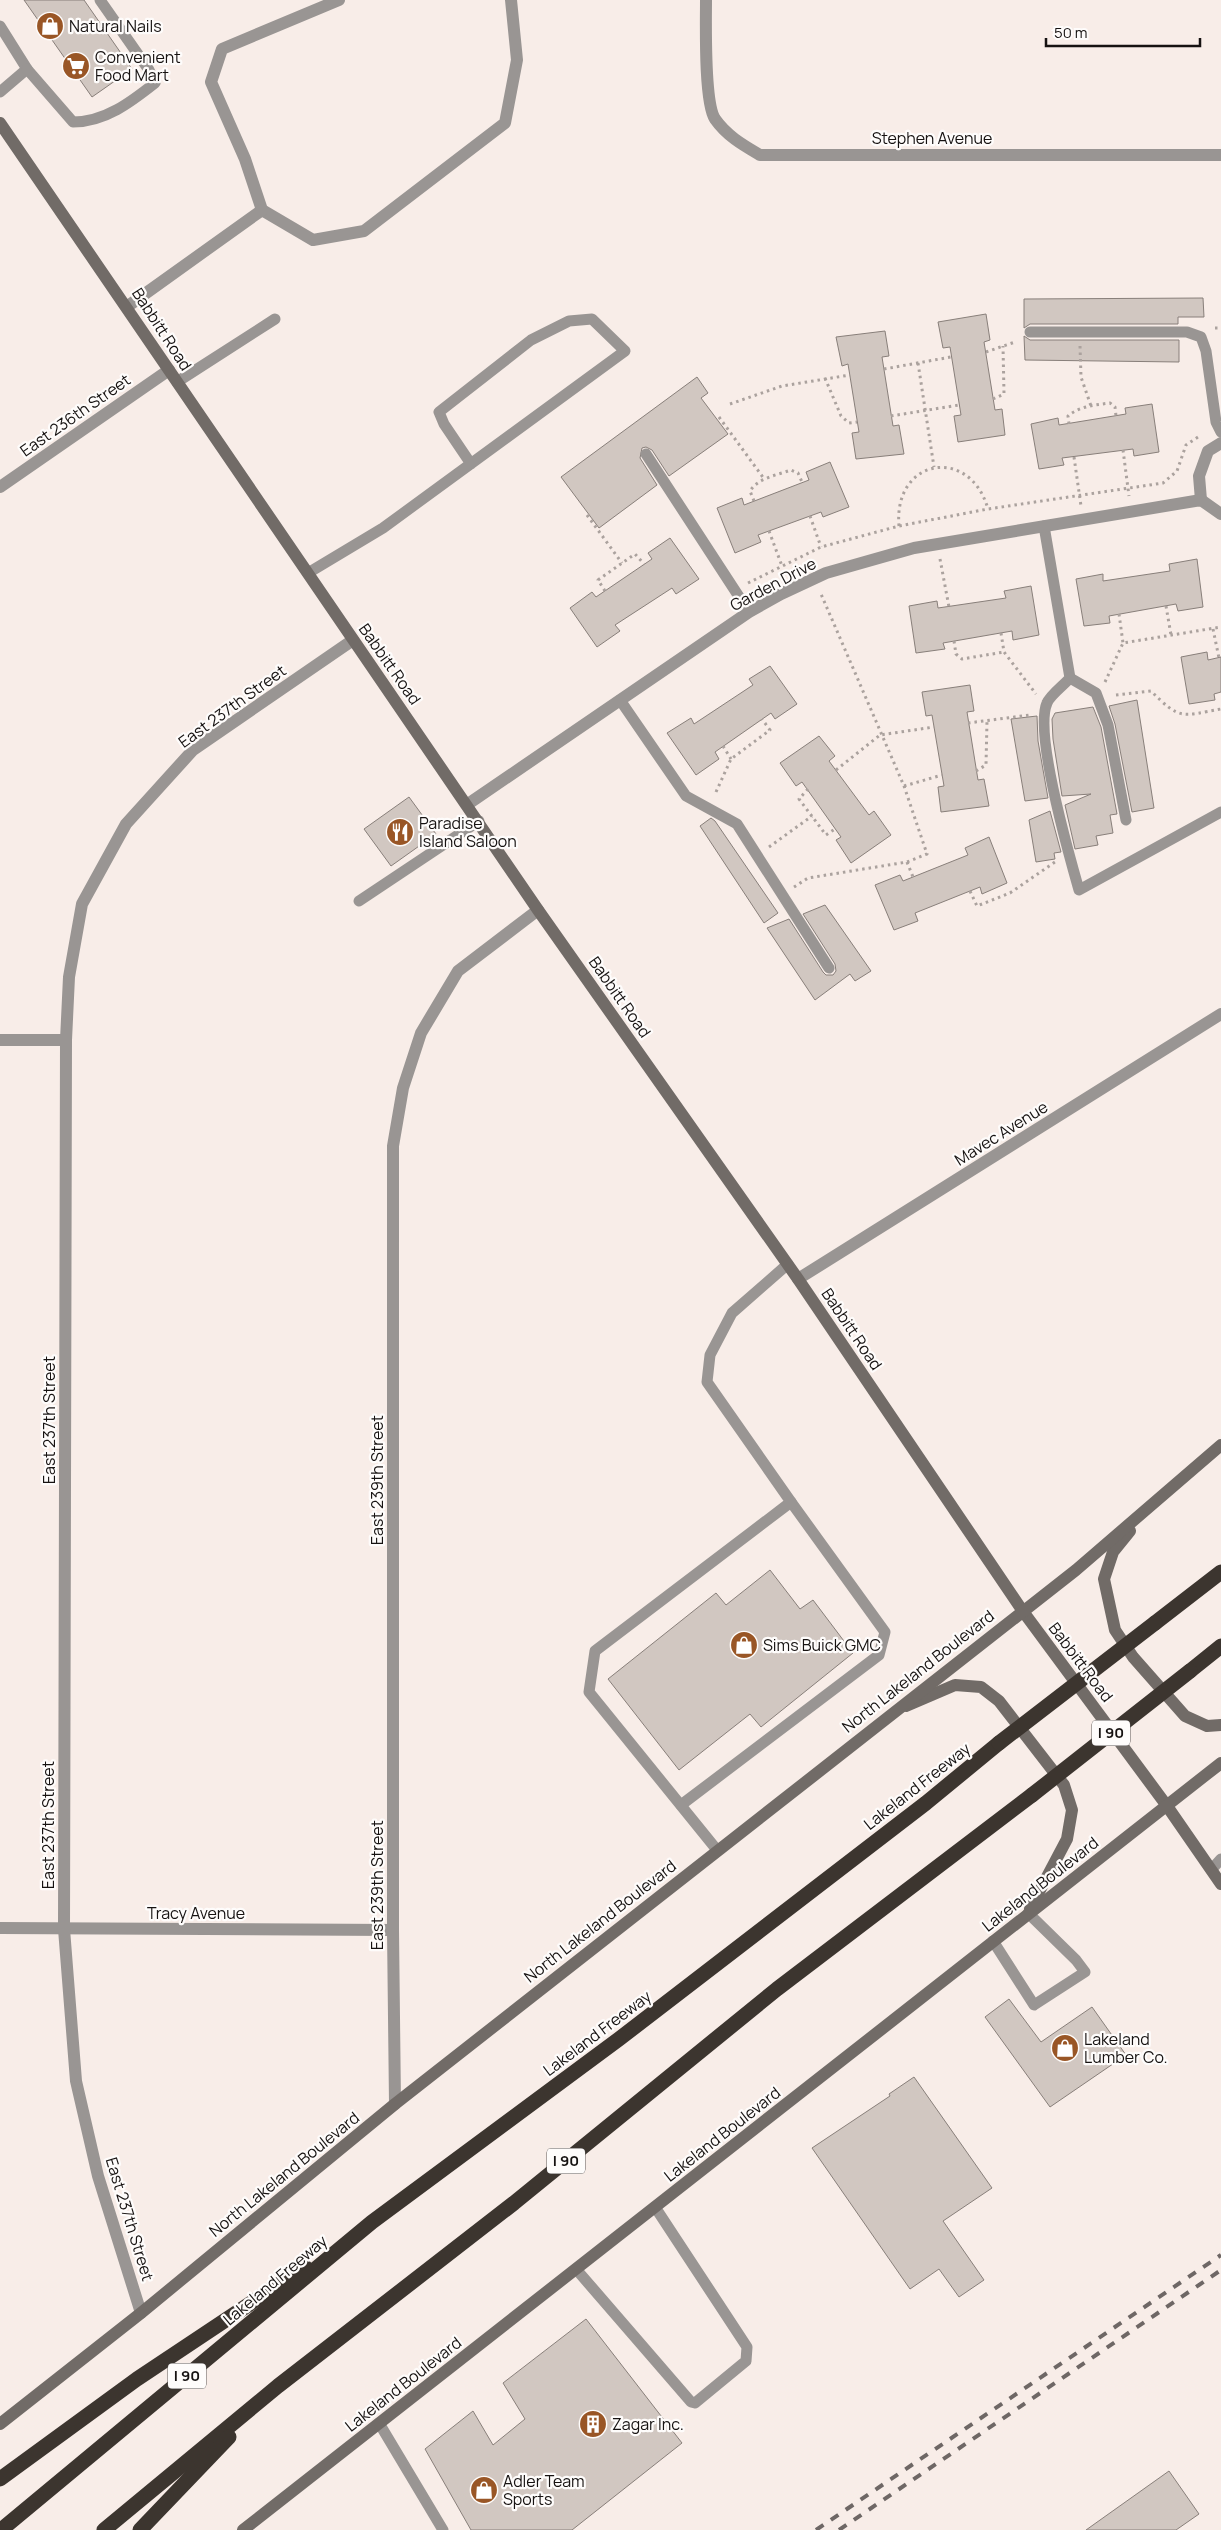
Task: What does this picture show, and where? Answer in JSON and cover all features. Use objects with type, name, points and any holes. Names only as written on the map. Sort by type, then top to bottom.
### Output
[{"type":"highway","name":"Lakeland Freeway","points":[[1,2530],[372,2222],[619,2039],[926,1803],[999,1743],[1221,1572]]},
{"type":"highway","name":"I 90","points":[[104,2530],[278,2386],[514,2203],[777,1989],[1032,1795],[1221,1646]]},
{"type":"highway","points":[[0,2479],[137,2379],[372,2222]]},
{"type":"highway","points":[[140,2530],[278,2386]]},
{"type":"street","points":[[339,0],[222,49],[210,82],[245,159],[262,210],[313,240],[364,231],[505,123],[517,60],[512,0]]},
{"type":"street","name":"Stephen Avenue","points":[[706,0],[706,60],[714,117],[736,142],[760,154],[1221,154]]},
{"type":"street","name":"Babbitt Road","points":[[0,122],[128,306],[177,382],[353,640],[468,804],[538,910],[788,1264],[1022,1610],[1167,1806],[1221,1884]]},
{"type":"street","points":[[128,306],[262,210]]},
{"type":"street","name":"East 236th Street","points":[[0,487],[169,370]]},
{"type":"street","points":[[1221,444],[1208,451],[1199,476],[1201,500],[1221,514]]},
{"type":"street","name":"Garden Drive","points":[[468,804],[749,612],[826,573],[914,548],[1201,500]]},
{"type":"street","name":"East 237th Street","points":[[141,2313],[98,2176],[76,2081],[64,1929],[66,1040],[69,977],[82,904],[126,824],[193,750],[353,640]]},
{"type":"street","name":"East 239th Street","points":[[395,2104],[393,1930],[393,1146],[403,1088],[421,1033],[458,971],[538,910]]},
{"type":"street","name":"Mavec Avenue","points":[[798,1279],[1221,1014]]},
{"type":"street","points":[[0,1040],[66,1040]]},
{"type":"street","name":"North Lakeland Boulevard","points":[[0,2424],[141,2313],[395,2104],[1022,1610],[1076,1570],[1221,1444]]},
{"type":"street","points":[[1152,1504],[1113,1552],[1104,1579],[1112,1620],[1133,1657],[1185,1716],[1207,1726],[1221,1725]]},
{"type":"street","points":[[891,1713],[955,1686],[981,1688],[999,1702],[1064,1785],[1072,1810],[1067,1839],[1028,1913]]},
{"type":"street","name":"Lakeland Boulevard","points":[[243,2530],[1028,1913],[1221,1764]]},
{"type":"street","name":"Tracy Avenue","points":[[0,1928],[393,1930]]},
{"type":"lane","points":[[0,26],[27,69],[74,122],[90,122],[128,104],[155,83],[149,70],[100,0]]},
{"type":"lane","points":[[0,92],[27,69]]},
{"type":"lane","points":[[308,573],[383,528],[471,464],[625,351],[592,319],[569,321],[531,340],[439,412],[444,424],[471,464]]},
{"type":"lane","points":[[177,382],[274,320]]},
{"type":"lane","points":[[1030,332],[1187,332],[1201,337],[1206,352],[1216,422],[1221,432]]},
{"type":"lane","points":[[646,454],[749,612]]},
{"type":"lane","points":[[1044,526],[1070,678]]},
{"type":"lane","points":[[1070,678],[1047,703],[1044,733],[1062,831],[1079,890],[1221,812]]},
{"type":"lane","points":[[1070,678],[1096,692],[1108,725],[1126,820]]},
{"type":"lane","points":[[620,700],[686,796],[737,824],[829,968]]},
{"type":"lane","points":[[359,901],[479,821]]},
{"type":"lane","points":[[681,1805],[879,1656],[885,1632],[707,1382],[710,1355],[732,1313],[788,1264]]},
{"type":"lane","points":[[718,1850],[589,1692],[595,1651],[791,1502]]},
{"type":"lane","points":[[1211,1870],[1221,1859]]},
{"type":"lane","points":[[993,1941],[1034,2005],[1084,1972],[1076,1960],[1028,1913]]},
{"type":"lane","points":[[576,2269],[691,2402],[695,2403],[746,2361],[747,2348],[655,2207]]},
{"type":"lane","points":[[379,2423],[443,2530]]},
{"type":"path","points":[[1215,328],[1221,328]]},
{"type":"path","points":[[986,352],[1015,342]]},
{"type":"path","points":[[1080,343],[1082,377],[1091,406]]},
{"type":"path","points":[[993,399],[1004,394],[1003,346]]},
{"type":"path","points":[[884,369],[951,357]]},
{"type":"path","points":[[918,363],[934,467]]},
{"type":"path","points":[[730,404],[782,386],[850,375]]},
{"type":"path","points":[[825,378],[841,416],[849,423],[857,422]]},
{"type":"path","points":[[1069,424],[1068,416],[1074,411],[1091,406],[1110,403],[1115,407],[1116,416]]},
{"type":"path","points":[[891,416],[959,405]]},
{"type":"path","points":[[718,417],[765,480]]},
{"type":"path","points":[[743,586],[821,547],[899,526],[988,509],[1162,483],[1177,471],[1186,445],[1197,436],[1206,433]]},
{"type":"path","points":[[1123,450],[1130,498]]},
{"type":"path","points":[[1074,457],[1082,507]]},
{"type":"path","points":[[899,526],[897,509],[902,493],[912,479],[934,467],[952,468],[966,476],[976,485],[985,498],[988,509]]},
{"type":"path","points":[[754,501],[750,491],[755,484],[765,480],[791,470],[798,473],[802,482]]},
{"type":"path","points":[[587,515],[622,563]]},
{"type":"path","points":[[810,516],[821,547]]},
{"type":"path","points":[[769,531],[782,566]]},
{"type":"path","points":[[605,591],[598,580],[635,554],[644,564]]},
{"type":"path","points":[[940,558],[949,607]]},
{"type":"path","points":[[791,889],[808,878],[907,862],[927,854],[904,786],[880,735],[821,594]]},
{"type":"path","points":[[1166,606],[1171,635]]},
{"type":"path","points":[[1104,684],[1123,643],[1119,614]]},
{"type":"path","points":[[1123,643],[1221,627]]},
{"type":"path","points":[[1213,628],[1219,658]]},
{"type":"path","points":[[1001,633],[1004,652],[1037,696]]},
{"type":"path","points":[[954,641],[956,654],[962,659],[1004,652]]},
{"type":"path","points":[[1116,695],[1151,690],[1170,711],[1184,715],[1221,709]]},
{"type":"path","points":[[968,723],[1030,715]]},
{"type":"path","points":[[716,792],[731,759],[770,730],[762,719]]},
{"type":"path","points":[[976,771],[986,766],[987,720]]},
{"type":"path","points":[[836,770],[880,735],[934,727]]},
{"type":"path","points":[[723,746],[731,759]]},
{"type":"path","points":[[904,786],[942,775]]},
{"type":"path","points":[[808,789],[799,799],[826,835],[835,828]]},
{"type":"path","points":[[764,850],[812,816]]},
{"type":"path","points":[[907,862],[913,877]]},
{"type":"path","points":[[970,891],[977,906],[1010,893],[1055,862]]},
{"type":"building","points":[[24,0],[84,0],[132,69],[92,97]]},
{"type":"building","points":[[1203,298],[1204,317],[1178,317],[1178,324],[1030,324],[1024,328],[1024,299]]},
{"type":"building","points":[[986,314],[990,340],[984,342],[995,410],[1002,409],[1005,435],[958,442],[954,416],[961,415],[950,347],[943,348],[938,322]]},
{"type":"building","points":[[885,331],[889,356],[882,357],[893,426],[899,425],[904,454],[856,459],[852,433],[859,432],[848,364],[842,366],[836,337]]},
{"type":"building","points":[[1024,336],[1030,340],[1179,340],[1179,362],[1025,360]]},
{"type":"building","points":[[697,377],[708,393],[701,398],[728,434],[669,476],[652,450],[646,447],[642,448],[640,458],[657,485],[599,528],[561,477]]},
{"type":"building","points":[[1152,404],[1159,452],[1134,456],[1133,449],[1062,458],[1064,465],[1039,469],[1031,424],[1058,418],[1059,425],[1126,414],[1125,408]]},
{"type":"building","points":[[830,462],[849,507],[823,517],[821,512],[758,535],[761,542],[735,553],[717,508],[742,498],[744,505],[809,480],[806,472]]},
{"type":"building","points":[[670,538],[699,579],[676,594],[672,588],[615,625],[620,631],[597,647],[570,608],[592,592],[596,597],[652,559],[648,553]]},
{"type":"building","points":[[1197,559],[1203,607],[1178,611],[1176,604],[1109,616],[1110,623],[1084,626],[1076,579],[1103,574],[1103,581],[1170,571],[1169,564]]},
{"type":"building","points":[[1031,586],[1039,635],[1013,640],[1012,631],[943,643],[945,649],[916,653],[909,606],[937,601],[938,608],[1006,598],[1004,591]]},
{"type":"building","points":[[1207,652],[1208,660],[1221,657],[1221,692],[1214,694],[1215,700],[1189,704],[1181,657]]},
{"type":"building","points":[[770,666],[797,704],[775,719],[771,713],[715,752],[719,759],[696,775],[667,733],[691,718],[694,724],[753,685],[749,679]]},
{"type":"building","points":[[970,685],[974,711],[967,712],[978,780],[984,779],[989,806],[941,812],[938,787],[944,786],[932,715],[926,716],[922,692]]},
{"type":"building","points":[[1137,700],[1154,808],[1132,812],[1115,724],[1109,706]]},
{"type":"building","points":[[1093,707],[1101,727],[1117,814],[1110,815],[1113,833],[1096,836],[1098,845],[1075,849],[1065,805],[1091,794],[1062,796],[1053,739],[1052,719],[1055,713]]},
{"type":"building","points":[[1037,716],[1038,741],[1048,798],[1025,801],[1011,719]]},
{"type":"building","points":[[819,736],[835,756],[829,761],[869,815],[874,811],[891,835],[851,863],[836,840],[841,837],[802,782],[796,786],[780,763]]},
{"type":"building","name":"Paradise Island Saloon","points":[[409,797],[436,834],[391,866],[364,829]]},
{"type":"building","points":[[1050,811],[1061,852],[1054,853],[1055,859],[1036,862],[1029,820]]},
{"type":"building","points":[[711,818],[715,821],[778,913],[764,923],[700,826]]},
{"type":"building","points":[[989,837],[1007,883],[982,894],[980,887],[915,913],[918,921],[894,930],[875,885],[900,875],[903,881],[968,855],[965,848]]},
{"type":"building","points":[[825,905],[871,971],[855,981],[850,974],[815,1000],[767,928],[789,919],[823,972],[826,975],[833,975],[836,971],[835,964],[803,914]]},
{"type":"building","points":[[770,1570],[800,1609],[813,1600],[853,1653],[761,1727],[750,1714],[679,1770],[608,1679],[716,1593],[726,1605]]},
{"type":"building","name":"Lakeland Lumber Co.","points":[[1009,1999],[1041,2042],[1092,2007],[1126,2055],[1050,2107],[985,2017]]},
{"type":"building","points":[[914,2077],[992,2188],[943,2221],[984,2280],[959,2297],[939,2269],[910,2289],[812,2148],[890,2096],[889,2094]]},
{"type":"building","name":"Zagar Inc.","points":[[586,2319],[682,2443],[572,2530],[471,2530],[425,2449],[473,2411],[493,2445],[525,2419],[503,2383]]},
{"type":"building","points":[[1169,2471],[1199,2514],[1176,2530],[1086,2530]]},
{"type":"railway","points":[[816,2530],[1221,2255]]},
{"type":"railway","points":[[839,2530],[1221,2270]]},
{"type":"place","name":"Natural Nails","points":[[50,26]]},
{"type":"place","name":"Convenient Food Mart","points":[[76,66]]},
{"type":"place","name":"Paradise Island Saloon","points":[[400,832]]},
{"type":"place","name":"Sims Buick GMC","points":[[744,1645]]},
{"type":"place","name":"Lakeland Lumber Co.","points":[[1065,2048]]},
{"type":"place","name":"Zagar Inc.","points":[[593,2424]]},
{"type":"place","name":"Adler Team Sports","points":[[484,2490]]}]
